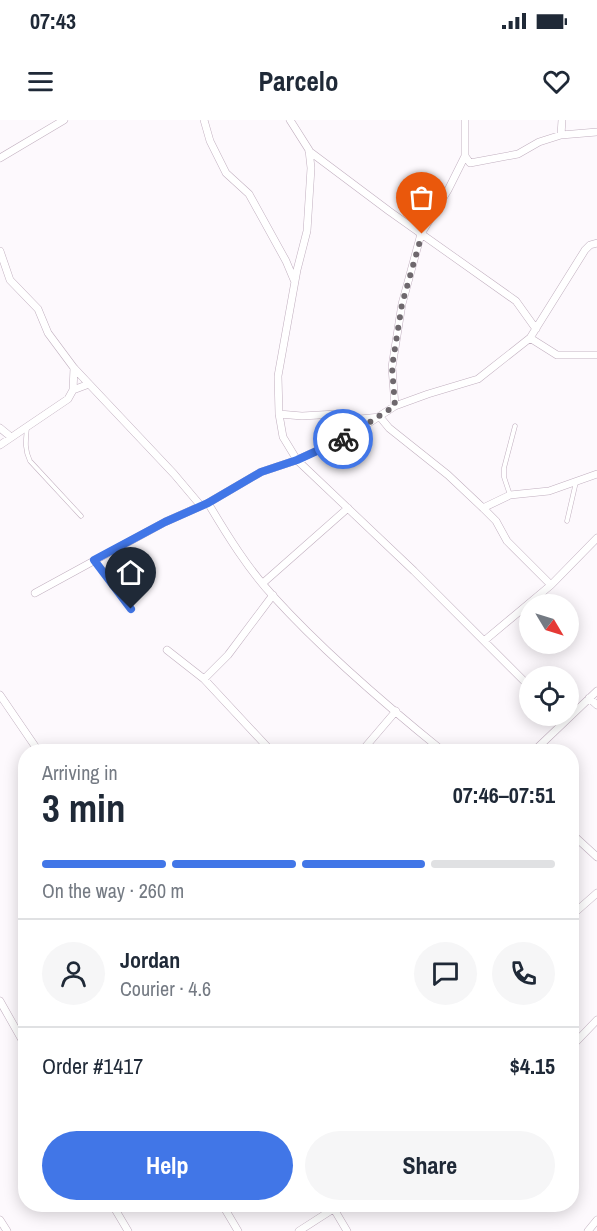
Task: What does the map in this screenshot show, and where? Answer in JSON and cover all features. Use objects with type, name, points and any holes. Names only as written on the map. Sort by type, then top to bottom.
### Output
[{"type":"street","points":[[0,158],[64,120]]},
{"type":"street","points":[[204,120],[210,141],[226,173],[249,194],[286,261],[295,284]]},
{"type":"street","points":[[290,120],[297,127],[309,151],[311,168],[307,231],[297,270],[278,376],[279,414],[283,437],[297,460],[519,676]]},
{"type":"street","points":[[395,406],[392,367],[402,304],[422,234],[465,156],[465,120]]},
{"type":"street","points":[[561,135],[562,120]]},
{"type":"street","points":[[465,156],[470,163],[518,154],[539,142],[561,135],[597,132]]},
{"type":"street","points":[[309,151],[516,301],[536,329]]},
{"type":"street","points":[[35,593],[261,472],[297,460],[352,434],[395,406],[478,379],[530,338],[585,250],[597,243]]},
{"type":"street","points":[[0,251],[10,280],[38,309],[48,333],[74,368],[205,504],[273,596],[321,644],[435,744]]},
{"type":"street","points":[[530,338],[557,355],[597,355]]},
{"type":"street","points":[[0,445],[68,399],[73,390],[74,368]]},
{"type":"street","points":[[73,390],[89,384]]},
{"type":"street","points":[[279,414],[302,416],[336,414],[360,419],[380,417]]},
{"type":"street","points":[[380,417],[389,428],[483,508],[496,521],[507,541],[551,585]]},
{"type":"street","points":[[0,428],[11,437]]},
{"type":"street","points":[[483,508],[510,495],[549,491],[597,474]]},
{"type":"street","points":[[263,583],[348,508]]},
{"type":"street","points":[[484,641],[551,585],[597,538]]},
{"type":"street","points":[[204,679],[228,655],[273,596]]},
{"type":"street","points":[[167,650],[204,679],[265,744]]},
{"type":"street","points":[[579,708],[597,691]]},
{"type":"street","points":[[0,695],[34,744]]},
{"type":"street","points":[[589,698],[597,705]]},
{"type":"street","points":[[368,744],[396,711]]},
{"type":"street","points":[[541,744],[560,726]]},
{"type":"street","points":[[579,840],[597,857]]},
{"type":"street","points":[[579,909],[597,893]]},
{"type":"street","points":[[0,1001],[18,1033]]},
{"type":"street","points":[[579,1039],[597,1020]]},
{"type":"street","points":[[117,1212],[128,1231]]},
{"type":"street","points":[[227,1212],[238,1231]]},
{"type":"street","points":[[299,1231],[325,1212]]},
{"type":"street","points":[[335,1212],[347,1231]]},
{"type":"street","points":[[0,1220],[7,1231]]},
{"type":"street","points":[[588,1231],[597,1220]]},
{"type":"lane","points":[[27,426],[26,454],[81,516]]},
{"type":"lane","points":[[510,495],[504,477],[504,468],[516,426]]},
{"type":"lane","points":[[567,521],[576,481]]},
{"type":"lane","points":[[94,560],[131,609]]},
{"type":"way so far","points":[[343,439],[395,406],[392,367],[402,304],[422,234]]},
{"type":"route","points":[[131,609],[94,560],[165,522],[208,503],[261,472],[297,460],[343,439]]}]
